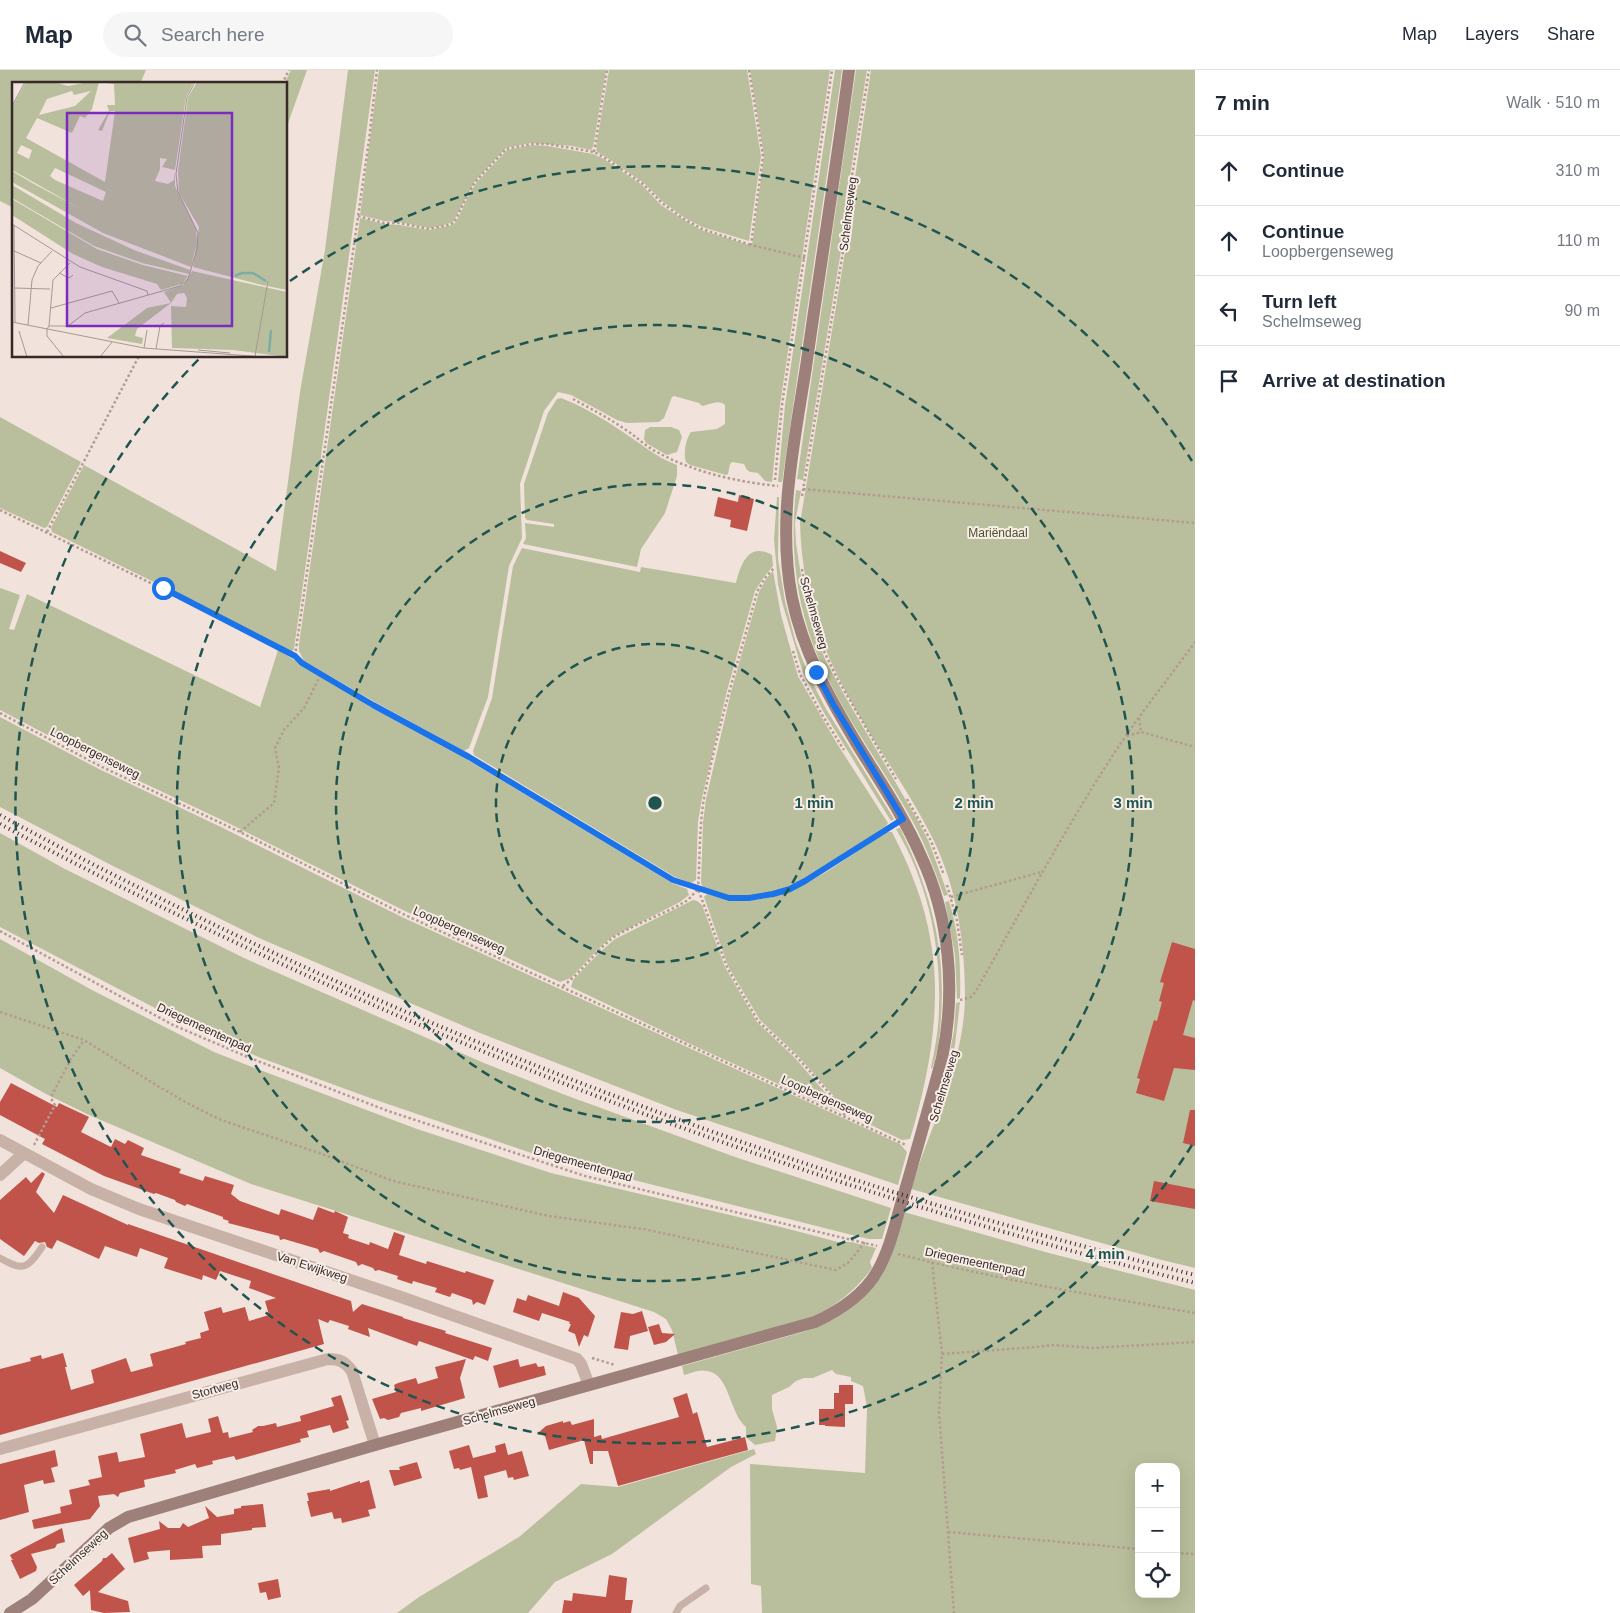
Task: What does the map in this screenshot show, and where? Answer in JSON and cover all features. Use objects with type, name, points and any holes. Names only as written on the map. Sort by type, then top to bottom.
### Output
[{"type":"main road","name":"Schelmseweg","points":[[10,1613],[32,1599],[109,1528],[128,1517],[376,1445],[815,1322],[836,1312],[854,1298],[870,1282],[878,1270],[887,1251],[956,1005],[938,901],[922,857],[903,819],[833,704],[816,672],[803,640],[792,599],[786,557],[788,487],[849,70]]},
{"type":"street","name":"Van Ewijkweg","points":[[0,1140],[91,1189],[139,1209],[529,1341],[578,1360]]},
{"type":"street","points":[[0,1175],[26,1154]]},
{"type":"street","name":"Stortweg","points":[[0,1449],[328,1358],[338,1359],[352,1371],[376,1445]]},
{"type":"street","points":[[578,1360],[589,1385]]},
{"type":"lane","points":[[0,1258],[14,1266],[26,1266],[31,1263],[42,1247]]},
{"type":"lane","points":[[676,1613],[680,1606],[706,1588]]},
{"type":"path","points":[[283,82],[289,70]]},
{"type":"path","points":[[295,656],[377,70]]},
{"type":"path","points":[[594,152],[608,70]]},
{"type":"path","points":[[749,70],[763,156],[751,245]]},
{"type":"path","points":[[774,486],[782,405],[832,70]]},
{"type":"path","name":"Schelmseweg","points":[[802,497],[845,240],[852,176],[869,70]]},
{"type":"path","points":[[358,216],[384,223],[399,223],[429,229],[453,223],[476,182],[506,149],[531,144],[594,152],[643,184],[662,203],[702,229],[751,245],[805,258]]},
{"type":"path","points":[[47,532],[138,358]]},
{"type":"path","points":[[573,400],[616,423],[643,444],[666,457],[689,467],[725,477],[803,489],[1195,523]]},
{"type":"path","points":[[0,510],[163,588],[295,656],[302,663],[373,705],[469,757],[673,880],[698,889],[729,898],[749,898],[790,889],[903,819]]},
{"type":"path","name":"Schelmseweg","points":[[801,563],[806,594],[821,645],[838,680],[896,780]]},
{"type":"path","points":[[775,576],[774,568],[765,578],[757,592],[729,692],[704,798],[698,889],[727,967],[758,1021],[796,1057],[831,1095],[847,1118]]},
{"type":"path","points":[[956,1005],[976,991],[1041,872],[1081,806],[1125,737],[1195,642]]},
{"type":"path","points":[[791,645],[800,674],[821,713],[847,754]]},
{"type":"path","points":[[240,832],[274,803],[279,768],[275,748],[284,730],[304,708],[321,674]]},
{"type":"path","name":"Loopbergenseweg","points":[[0,713],[100,766],[240,832],[405,915],[847,1118],[915,1154]]},
{"type":"path","points":[[1139,718],[1141,732]]},
{"type":"path","points":[[1125,737],[1141,732],[1195,747]]},
{"type":"path","points":[[905,795],[931,841],[951,897],[962,961]]},
{"type":"path","points":[[938,901],[1041,872]]},
{"type":"path","points":[[563,987],[614,938],[688,900],[698,889]]},
{"type":"path","name":"Driegemeentenpad","points":[[0,931],[173,1025],[250,1058],[388,1111],[585,1176],[865,1242],[887,1251],[932,1262],[1092,1294],[1195,1312]]},
{"type":"path","points":[[956,1005],[963,999],[963,992]]},
{"type":"path","points":[[0,1012],[84,1040],[164,1090],[221,1120],[322,1154],[393,1181],[549,1216],[643,1229],[836,1270],[849,1262],[865,1242]]},
{"type":"path","points":[[26,1154],[55,1105],[52,1101],[52,1095],[71,1059],[84,1040]]},
{"type":"path","points":[[932,1262],[942,1354],[939,1412],[954,1613]]},
{"type":"path","points":[[942,1354],[1054,1344],[1093,1348],[1195,1342]]},
{"type":"path","points":[[578,1360],[593,1357],[623,1367],[633,1373]]},
{"type":"path","points":[[948,1532],[1135,1549]]},
{"type":"path","points":[[1180,1553],[1195,1554]]},
{"type":"green space","points":[[0,70],[146,70],[141,82],[12,82],[12,207],[0,201]]},
{"type":"green space","points":[[291,70],[307,70],[288,123],[288,82],[285,82]]},
{"type":"green space","points":[[348,70],[375,70],[294,649],[291,652],[52,532],[51,528],[84,465],[276,571],[300,392],[325,250]]},
{"type":"green space","points":[[379,70],[606,70],[593,147],[591,150],[572,146],[531,143],[506,148],[475,181],[453,222],[441,226],[429,228],[360,215]]},
{"type":"green space","points":[[609,70],[747,70],[761,156],[749,241],[702,227],[685,218],[663,202],[644,183],[597,152],[596,147]]},
{"type":"green space","points":[[750,70],[830,70],[780,405],[772,482],[765,481],[758,473],[749,472],[744,464],[732,462],[726,475],[690,465],[686,462],[686,446],[691,432],[717,429],[725,424],[725,405],[722,403],[717,402],[702,406],[699,403],[674,396],[664,418],[659,422],[627,423],[617,420],[571,395],[558,392],[544,411],[520,484],[522,538],[509,566],[488,697],[469,748],[464,751],[304,661],[299,651],[299,644],[360,218],[384,224],[429,230],[449,226],[457,220],[476,183],[507,150],[532,145],[548,146],[593,154],[604,159],[642,185],[661,205],[701,230],[752,246],[764,156]]},
{"type":"green space","points":[[835,70],[842,70],[782,482],[778,482],[785,405]]},
{"type":"green space","points":[[856,70],[867,70],[850,176],[843,239],[803,480],[797,479]]},
{"type":"green space","name":"Mariëndaal","points":[[871,70],[1195,70],[1195,1268],[911,1189],[945,1095],[959,1047],[963,1022],[965,977],[958,916],[948,877],[933,839],[906,790],[847,695],[824,645],[807,585],[800,523],[847,240]]},
{"type":"green space","points":[[561,398],[601,418],[655,454],[677,465],[677,476],[665,513],[641,549],[637,567],[523,544],[526,538],[525,523],[554,527],[554,524],[527,520],[525,518],[524,484],[548,413],[557,399]]},
{"type":"green space","points":[[0,417],[81,462],[47,527],[44,528],[0,508]]},
{"type":"green space","points":[[650,427],[671,427],[679,430],[682,437],[677,452],[667,455],[646,443],[644,439],[645,430]]},
{"type":"green space","points":[[796,490],[801,491],[795,523],[796,543],[804,595],[819,645],[846,698],[929,842],[948,895],[944,896],[934,868],[913,822],[847,714],[814,647],[798,589],[794,550]]},
{"type":"green space","points":[[777,497],[779,497],[778,558],[785,601],[796,643],[809,676],[826,709],[894,819],[891,821],[823,711],[803,673],[778,584],[774,539]]},
{"type":"green space","points":[[522,548],[640,572],[641,567],[736,583],[743,562],[751,553],[757,551],[772,555],[773,566],[755,591],[727,691],[702,798],[698,822],[696,880],[691,883],[675,877],[474,755],[473,751],[492,698],[513,566]]},
{"type":"green space","points":[[773,571],[781,615],[798,676],[836,742],[888,823],[817,872],[786,888],[763,894],[732,896],[704,889],[701,883],[703,822],[706,799],[731,692],[759,592]]},
{"type":"green space","points":[[0,588],[20,595],[9,629],[14,630],[27,594],[260,707],[278,650],[372,708],[466,759],[672,883],[687,889],[689,895],[680,902],[612,937],[571,978],[560,982],[405,911],[224,821],[101,763],[0,710]]},
{"type":"green space","points":[[0,717],[99,769],[404,918],[900,1144],[907,1152],[898,1185],[674,1109],[480,1033],[259,938],[111,865],[0,807]]},
{"type":"green space","points":[[900,828],[920,874],[934,920],[938,943],[942,991],[941,1017],[936,1057],[932,1069],[938,1030],[939,1007],[938,961],[935,938],[924,893],[907,849],[896,829]]},
{"type":"green space","points":[[886,832],[892,832],[916,886],[925,914],[934,967],[934,1017],[928,1067],[910,1139],[902,1140],[846,1113],[832,1094],[798,1056],[760,1020],[728,966],[704,897],[707,894],[730,900],[751,900],[772,897],[812,880]]},
{"type":"green space","points":[[0,833],[65,869],[244,958],[484,1063],[738,1158],[891,1208],[882,1239],[860,1237],[546,1158],[370,1098],[261,1058],[197,1030],[0,927]]},
{"type":"green space","points":[[693,900],[702,905],[725,967],[757,1022],[795,1058],[840,1112],[571,987],[573,980],[615,939]]},
{"type":"green space","points":[[949,901],[959,949],[960,998],[957,999],[955,955],[945,902]]},
{"type":"green space","points":[[0,939],[92,990],[214,1052],[260,1070],[417,1129],[551,1173],[838,1242],[851,1242],[876,1248],[870,1262],[872,1268],[845,1296],[813,1317],[678,1355],[672,1330],[666,1319],[654,1312],[251,1184],[89,1115],[46,1094],[0,1068]]},
{"type":"green space","points":[[960,1002],[955,1045],[947,1076],[945,1077],[954,1031],[956,1003]]},
{"type":"green space","points":[[904,1212],[1049,1253],[1195,1290],[1195,1613],[762,1613],[761,1586],[751,1584],[750,1464],[865,1473],[867,1407],[863,1386],[851,1381],[851,1377],[836,1374],[832,1370],[813,1378],[804,1378],[796,1381],[789,1387],[772,1395],[772,1409],[777,1427],[775,1441],[755,1445],[746,1437],[746,1427],[740,1421],[725,1386],[720,1379],[715,1374],[704,1371],[684,1375],[682,1366],[803,1332],[830,1321],[853,1307],[873,1288],[888,1264]]},
{"type":"green space","points":[[754,1449],[756,1454],[731,1467],[612,1554],[555,1582],[528,1613],[397,1613],[419,1597],[519,1537],[581,1484],[618,1487]]},
{"type":"building","points":[[739,495],[754,499],[747,531],[730,527],[731,520],[714,516],[718,497],[738,502]]},
{"type":"building","points":[[0,551],[26,563],[21,572],[0,563]]},
{"type":"building","points":[[1172,942],[1195,949],[1195,1001],[1193,1000],[1183,1035],[1195,1038],[1195,1070],[1174,1068],[1164,1101],[1136,1093],[1140,1079],[1137,1078],[1154,1020],[1157,1021],[1162,1002],[1159,1001],[1164,983],[1160,982]]},
{"type":"building","points":[[11,1083],[57,1107],[59,1103],[89,1117],[81,1132],[111,1147],[115,1139],[125,1144],[128,1140],[144,1148],[141,1155],[181,1169],[179,1173],[203,1181],[205,1176],[234,1185],[231,1194],[240,1201],[279,1215],[281,1209],[313,1220],[318,1207],[334,1213],[335,1211],[348,1217],[343,1233],[349,1235],[348,1238],[369,1245],[370,1242],[388,1249],[394,1232],[405,1236],[399,1255],[426,1264],[427,1261],[494,1280],[485,1305],[477,1302],[473,1305],[472,1300],[455,1294],[452,1293],[450,1297],[435,1292],[437,1288],[413,1281],[412,1284],[397,1279],[398,1276],[379,1270],[375,1271],[373,1268],[362,1264],[358,1266],[356,1262],[324,1251],[320,1253],[318,1249],[284,1239],[280,1240],[279,1236],[228,1223],[229,1221],[223,1219],[223,1217],[187,1204],[185,1206],[175,1200],[104,1176],[42,1144],[45,1139],[0,1115],[0,1102]]},
{"type":"building","points":[[1190,1110],[1195,1110],[1195,1146],[1183,1143]]},
{"type":"building","points":[[42,1172],[45,1174],[36,1192],[54,1213],[63,1195],[128,1225],[351,1301],[353,1312],[362,1304],[492,1348],[488,1361],[475,1356],[473,1360],[419,1341],[417,1346],[368,1328],[370,1337],[348,1329],[349,1326],[330,1320],[328,1323],[318,1319],[324,1344],[0,1435],[0,1369],[31,1361],[30,1358],[41,1355],[42,1359],[63,1353],[71,1390],[94,1383],[91,1370],[126,1358],[131,1372],[153,1366],[150,1354],[201,1338],[200,1333],[209,1330],[204,1312],[221,1307],[223,1313],[245,1307],[249,1321],[269,1315],[265,1301],[276,1298],[249,1288],[251,1281],[220,1271],[216,1280],[203,1275],[202,1280],[164,1268],[168,1258],[140,1248],[137,1257],[105,1246],[99,1259],[57,1240],[52,1249],[47,1247],[45,1242],[39,1243],[35,1241],[24,1256],[0,1239],[0,1200],[26,1177],[31,1183]]},
{"type":"building","points":[[1154,1181],[1195,1189],[1195,1209],[1150,1201]]},
{"type":"building","points":[[563,1292],[579,1298],[595,1316],[588,1337],[584,1335],[579,1347],[575,1334],[568,1331],[570,1322],[542,1313],[539,1321],[513,1312],[517,1298],[526,1301],[528,1295],[559,1306]]},
{"type":"building","points":[[642,1311],[648,1331],[630,1336],[628,1350],[614,1348],[621,1312],[633,1314]]},
{"type":"building","points":[[659,1324],[662,1333],[675,1334],[666,1342],[654,1345],[648,1327]]},
{"type":"building","points":[[466,1359],[460,1378],[465,1398],[421,1411],[421,1408],[401,1413],[399,1417],[388,1420],[380,1419],[372,1399],[396,1392],[394,1385],[398,1383],[416,1378],[418,1384],[438,1378],[435,1367]]},
{"type":"building","points":[[518,1359],[520,1367],[536,1363],[538,1367],[544,1366],[546,1375],[499,1388],[493,1366]]},
{"type":"building","points":[[839,1385],[853,1385],[853,1404],[845,1404],[845,1427],[819,1425],[819,1409],[834,1409],[834,1393],[839,1393]]},
{"type":"building","points":[[687,1393],[693,1414],[697,1412],[707,1447],[745,1437],[748,1450],[618,1486],[608,1451],[593,1451],[593,1464],[590,1464],[584,1440],[549,1450],[545,1436],[538,1433],[546,1426],[563,1421],[563,1423],[570,1421],[572,1425],[594,1419],[594,1437],[601,1435],[602,1439],[679,1417],[673,1398]]},
{"type":"building","points":[[341,1395],[349,1420],[346,1421],[349,1428],[333,1433],[330,1425],[307,1431],[309,1437],[300,1439],[301,1442],[236,1460],[234,1456],[212,1461],[213,1464],[197,1468],[195,1464],[175,1470],[176,1473],[144,1480],[145,1487],[120,1493],[118,1497],[114,1494],[98,1496],[100,1506],[90,1519],[34,1529],[32,1520],[61,1513],[60,1507],[72,1504],[69,1490],[90,1485],[88,1480],[102,1477],[98,1456],[117,1452],[119,1462],[145,1457],[140,1434],[182,1423],[186,1438],[211,1432],[208,1419],[218,1416],[223,1433],[228,1432],[229,1438],[253,1432],[252,1430],[258,1426],[276,1423],[277,1427],[301,1421],[300,1416],[334,1406],[331,1398]]},
{"type":"building","points":[[505,1443],[508,1455],[522,1451],[529,1476],[514,1480],[513,1477],[508,1478],[506,1470],[484,1476],[488,1497],[478,1499],[471,1467],[460,1470],[459,1468],[454,1469],[449,1451],[469,1445],[473,1458],[496,1452],[495,1446]]},
{"type":"building","points":[[55,1450],[58,1466],[51,1468],[55,1482],[44,1484],[43,1480],[24,1485],[29,1512],[0,1520],[0,1464]]},
{"type":"building","points":[[417,1462],[422,1478],[394,1486],[389,1470],[400,1470],[399,1467]]},
{"type":"building","points":[[369,1480],[376,1508],[368,1510],[370,1516],[342,1523],[341,1518],[334,1519],[332,1512],[311,1517],[307,1493],[330,1489],[330,1491]]},
{"type":"building","points":[[263,1504],[266,1527],[221,1534],[221,1545],[202,1546],[203,1558],[170,1560],[170,1550],[147,1552],[149,1559],[134,1563],[128,1538],[160,1529],[159,1521],[168,1528],[180,1528],[183,1523],[188,1527],[209,1518],[205,1506],[217,1517],[234,1514],[234,1509],[241,1508],[241,1506]]},
{"type":"building","points":[[62,1528],[65,1542],[57,1544],[55,1548],[31,1554],[37,1567],[36,1571],[20,1579],[11,1560],[14,1559],[10,1555]]},
{"type":"building","points":[[112,1553],[125,1569],[98,1592],[128,1601],[130,1612],[104,1613],[91,1610],[90,1590],[83,1596],[74,1585],[102,1561],[103,1558]]},
{"type":"building","points":[[609,1575],[627,1578],[625,1600],[633,1600],[631,1613],[562,1613],[564,1600],[572,1601],[573,1593],[606,1597]]},
{"type":"building","points":[[278,1579],[281,1597],[268,1600],[266,1592],[260,1593],[258,1583]]},
{"type":"railway","points":[[0,815],[106,871],[323,975],[544,1069],[770,1152],[884,1189],[1039,1234],[1195,1275]]},
{"type":"railway","points":[[0,824],[144,898],[289,967],[435,1031],[583,1091],[733,1146],[885,1196],[1039,1242],[1195,1283]]},
{"type":"route","points":[[163,588],[295,656],[302,663],[373,705],[469,757],[673,880],[729,898],[749,898],[790,889],[903,819],[833,704],[816,672]]}]
